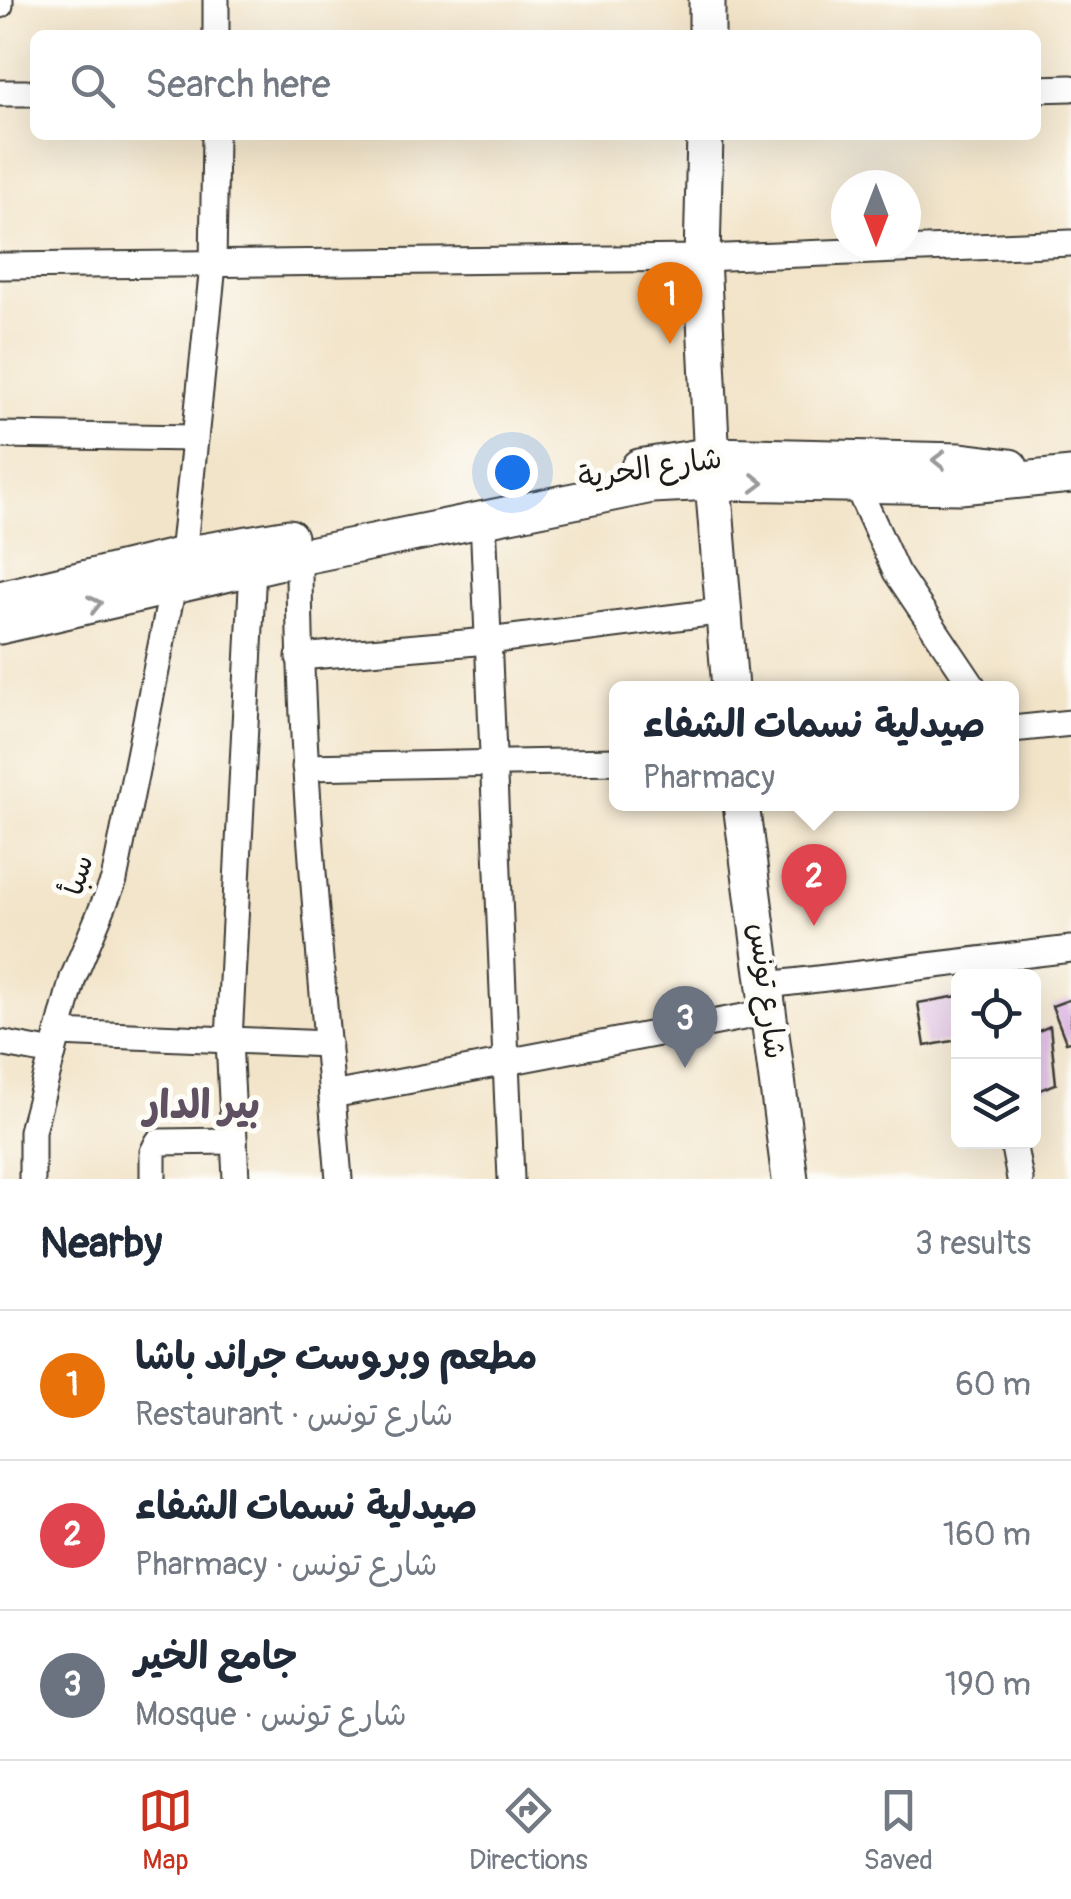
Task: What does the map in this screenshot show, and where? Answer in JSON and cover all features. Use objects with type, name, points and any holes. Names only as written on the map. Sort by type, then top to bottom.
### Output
[{"type":"street","points":[[216,0],[216,30]]},
{"type":"street","points":[[707,0],[707,30]]},
{"type":"street","points":[[1041,89],[1071,88]]},
{"type":"street","points":[[0,93],[30,93]]},
{"type":"street","name":"سبأ","points":[[32,1179],[32,1132],[72,978],[114,880],[178,570],[213,265],[215,140]]},
{"type":"street","points":[[705,140],[702,258],[712,468],[729,681]]},
{"type":"street","points":[[0,266],[702,258],[1071,243]]},
{"type":"street","points":[[0,435],[195,438]]},
{"type":"street","name":"شارع الحرية","points":[[0,599],[178,570],[298,536],[487,492],[712,468],[961,461],[1071,474]]},
{"type":"street","points":[[0,626],[178,570],[253,568],[652,485],[712,468],[856,484],[960,486],[1071,474]]},
{"type":"street","points":[[856,484],[896,572],[969,681]]},
{"type":"street","points":[[484,518],[511,1179]]},
{"type":"street","points":[[299,557],[305,766],[340,1179]]},
{"type":"street","points":[[236,1179],[229,1040],[253,568]]},
{"type":"street","points":[[299,657],[488,641],[724,612]]},
{"type":"street","points":[[1019,728],[1071,723]]},
{"type":"street","points":[[305,766],[609,761]]},
{"type":"street","name":"شارع تونس","points":[[742,811],[790,1179]]},
{"type":"street","points":[[332,1096],[506,1062],[768,998],[981,968],[1071,949]]},
{"type":"street","points":[[0,1043],[229,1040],[328,1044]]},
{"type":"street","points":[[153,1179],[153,1152],[158,1142],[234,1141]]},
{"type":"street","points":[[1014,1149],[1020,1179]]},
{"type":"building","points":[[951,997],[951,1041],[925,1046],[918,1003]]},
{"type":"building","points":[[1071,999],[1071,1041],[1066,1042],[1052,1006]]},
{"type":"building","points":[[1050,1026],[1056,1084],[1041,1089],[1041,1059],[1041,1030]]},
{"type":"place","name":"مطعم وبروست جراند باشا","points":[[670,344]]},
{"type":"place","name":"صيدلية نسمات الشفاء","points":[[814,926]]},
{"type":"place","name":"جامع الخير","points":[[685,1068]]},
{"type":"district","name":"بير الدار","points":[[202,1105]]}]
